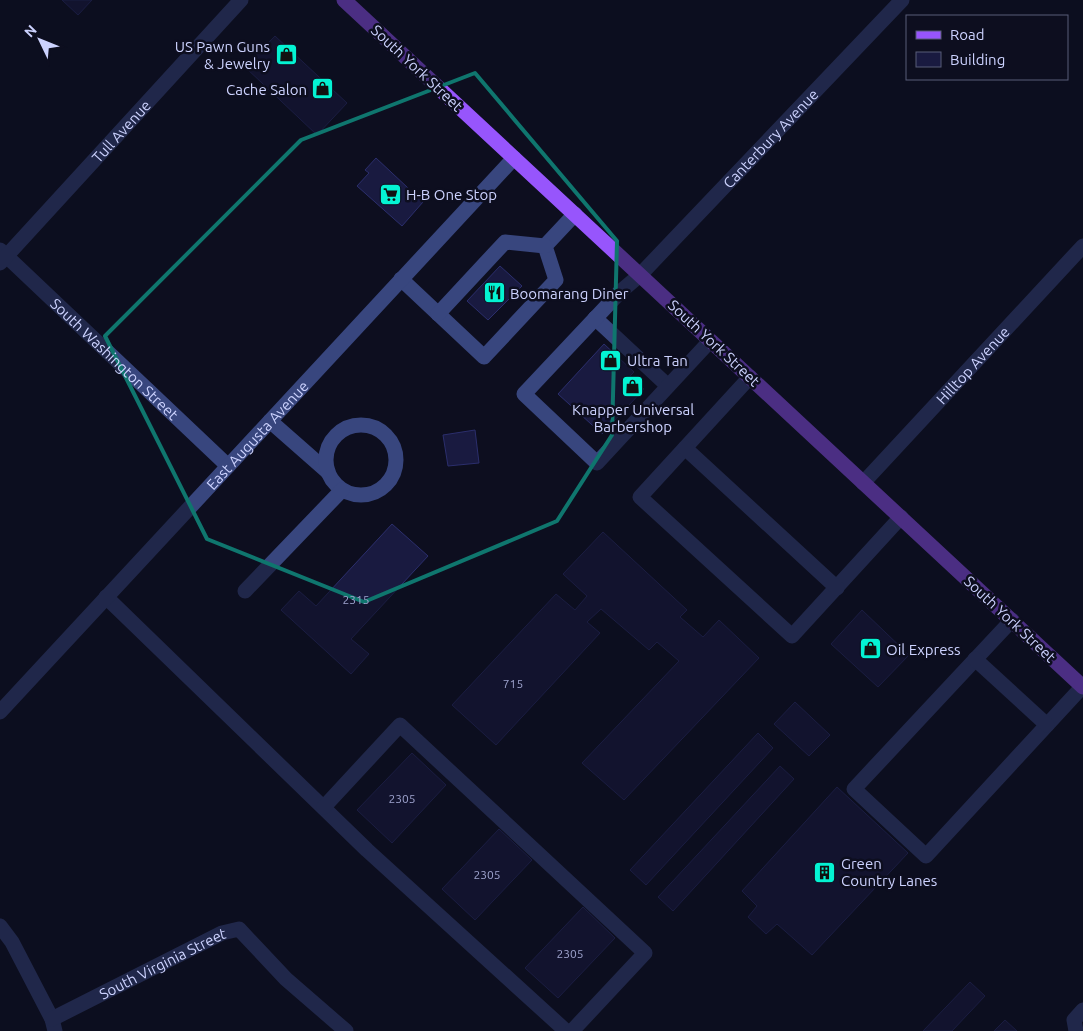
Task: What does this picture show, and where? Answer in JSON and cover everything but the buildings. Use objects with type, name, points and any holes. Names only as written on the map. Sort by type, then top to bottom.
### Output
[{"type":"main road","name":"South York Street","points":[[344,0],[1083,686]]},
{"type":"street","name":"Tull Avenue","points":[[2,256],[241,0]]},
{"type":"street","name":"Canterbury Avenue","points":[[668,386],[597,463],[524,394],[902,0]]},
{"type":"street","name":"East Augusta Avenue","points":[[0,712],[514,158]]},
{"type":"street","points":[[545,246],[575,214]]},
{"type":"street","points":[[438,314],[505,242],[545,246]]},
{"type":"street","points":[[400,279],[484,357],[556,280],[545,246]]},
{"type":"street","name":"Hilltop Avenue","points":[[864,483],[1083,246]]},
{"type":"street","name":"South Washington Street","points":[[2,256],[228,466]]},
{"type":"street","points":[[595,318],[668,386],[710,341]]},
{"type":"street","points":[[750,377],[640,497],[792,636],[901,518]]},
{"type":"street","points":[[270,421],[328,472]]},
{"type":"street","points":[[365,425],[376,428],[386,434],[393,443],[396,454],[396,466],[393,476],[386,486],[365,496],[353,495],[342,490],[333,482],[328,472],[326,460],[328,448],[334,438],[343,430],[365,425]]},
{"type":"street","points":[[685,448],[836,588]]},
{"type":"street","points":[[245,591],[342,490]]},
{"type":"street","points":[[106,597],[400,881],[566,1031]]},
{"type":"street","points":[[1012,620],[854,790],[926,856],[1083,686]]},
{"type":"street","points":[[976,659],[1047,725]]},
{"type":"street","points":[[324,807],[400,725],[645,953],[572,1031]]},
{"type":"street","name":"South Virginia Street","points":[[0,926],[12,942],[54,1025],[222,933],[239,929],[286,979],[346,1031]]},
{"type":"street","points":[[1076,1031],[1074,1020],[1083,1010]]},
{"type":"highlighted area","points":[[475,73],[617,241],[612,435],[557,521],[364,602],[207,539],[105,336],[301,140]]},
{"type":"place","name":"US Pawn Guns & Jewelry","points":[[286,55]]},
{"type":"place","name":"Cache Salon","points":[[323,89]]},
{"type":"place","name":"H-B One Stop","points":[[390,194]]},
{"type":"place","name":"Boomarang Diner","points":[[494,293]]},
{"type":"place","name":"Ultra Tan","points":[[611,360]]},
{"type":"place","name":"Knapper Universal Barbershop","points":[[633,386]]},
{"type":"place","name":"Oil Express","points":[[870,649]]},
{"type":"place","name":"Green Country Lanes","points":[[825,872]]}]
